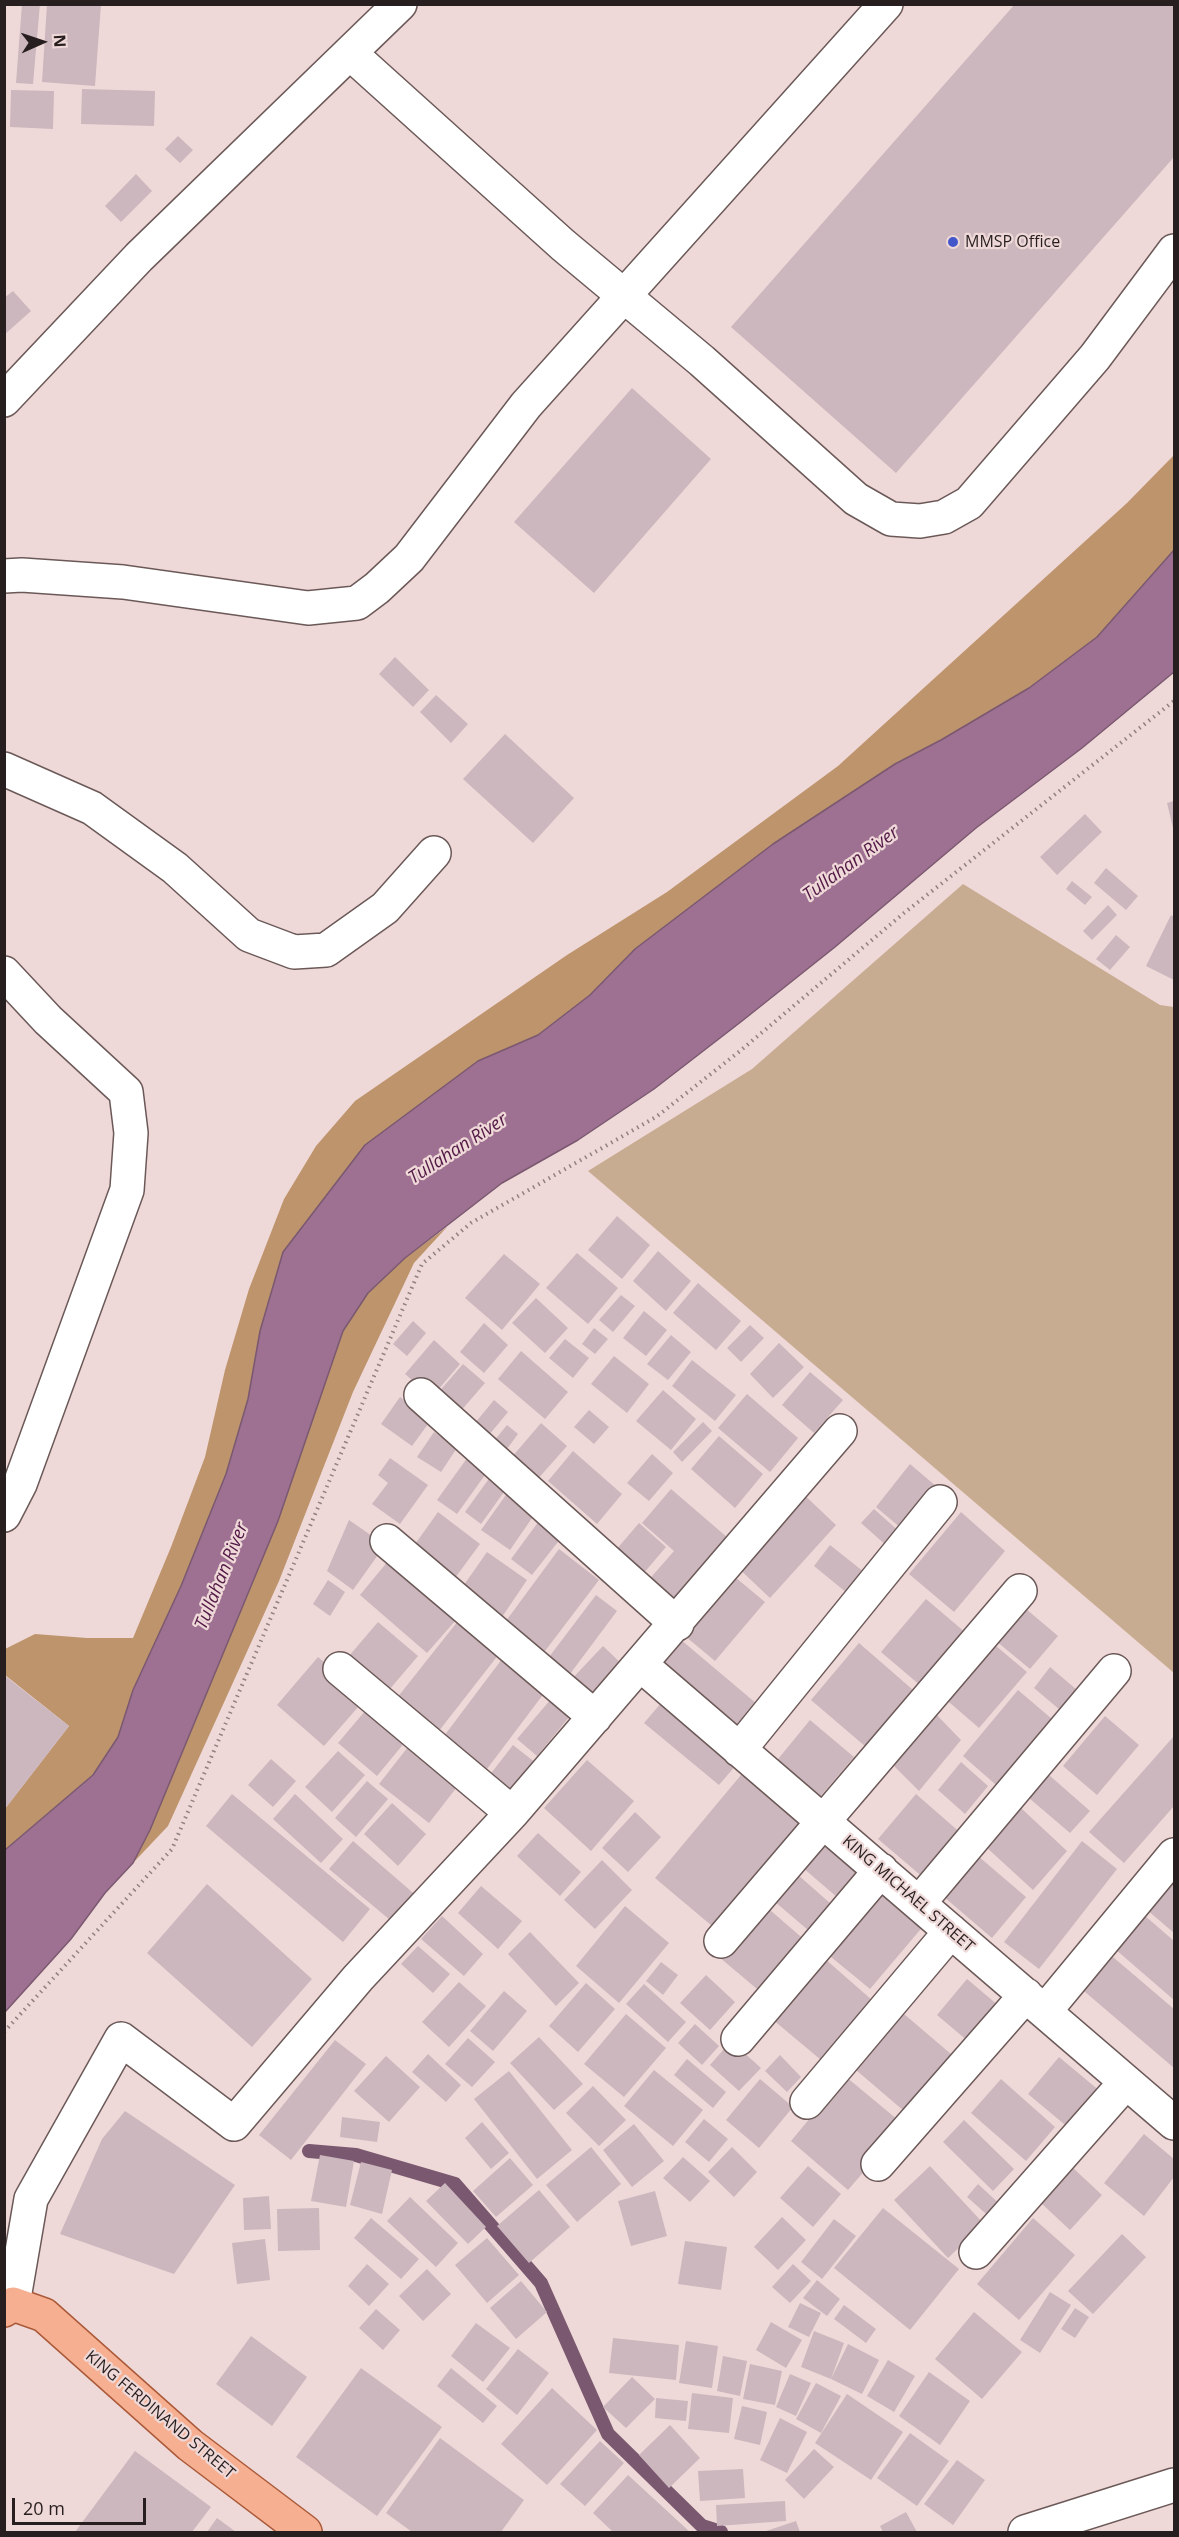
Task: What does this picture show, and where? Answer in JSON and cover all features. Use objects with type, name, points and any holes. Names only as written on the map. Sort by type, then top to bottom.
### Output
[{"type":"main road","name":"KING FERDINAND STREET","points":[[9,2307],[44,2315],[190,2445],[304,2532]]},
{"type":"street","points":[[4,400],[139,256],[258,139],[351,54],[400,4]]},
{"type":"street","points":[[4,576],[22,575],[123,582],[308,608],[357,603],[409,558],[526,405],[886,4]]},
{"type":"street","points":[[351,54],[563,245],[702,362],[856,499],[891,519],[920,521],[944,517],[969,503],[1006,457],[1095,357],[1174,251]]},
{"type":"street","points":[[4,769],[92,808],[175,868],[249,935],[294,952],[326,950],[385,908],[434,853]]},
{"type":"street","points":[[4,973],[48,1020],[126,1092],[131,1133],[128,1190],[20,1484],[4,1515]]},
{"type":"street","points":[[421,1395],[677,1624]]},
{"type":"street","points":[[9,2307],[31,2199],[121,2039],[234,2124],[358,1978],[512,1814],[840,1431]]},
{"type":"street","points":[[739,1749],[940,1502]]},
{"type":"street","points":[[387,1541],[595,1717]]},
{"type":"street","points":[[721,1941],[1020,1591]]},
{"type":"street","name":"KING MICHAEL STREET","points":[[641,1665],[1174,2123]]},
{"type":"street","points":[[340,1668],[512,1814]]},
{"type":"street","points":[[919,1904],[1114,1671]]},
{"type":"street","points":[[878,2164],[1036,2003],[1174,1855]]},
{"type":"street","points":[[738,2039],[880,1870]]},
{"type":"street","points":[[807,2102],[951,1931]]},
{"type":"street","points":[[976,2252],[1126,2082]]},
{"type":"street","points":[[1025,2532],[1174,2485]]},
{"type":"path","points":[[4,2032],[172,1849],[422,1264],[471,1223],[656,1117],[904,912],[1174,701]]},
{"type":"shaded area","points":[[1174,455],[1174,550],[1097,637],[1029,688],[941,740],[895,764],[829,807],[635,949],[590,995],[538,1035],[478,1061],[283,1252],[260,1331],[248,1399],[226,1474],[181,1586],[133,1690],[118,1737],[93,1775],[5,1850],[4,1810],[69,1726],[5,1675],[5,1649],[35,1634],[87,1638],[133,1638],[205,1457],[225,1370],[249,1289],[284,1199],[316,1146],[355,1101],[567,955],[667,892],[838,766],[1127,503]]},
{"type":"shaded area","points":[[963,884],[1160,1005],[1174,1007],[1174,1673],[588,1171],[752,1069]]},
{"type":"shaded area","points":[[447,1227],[414,1263],[353,1392],[279,1581],[168,1826],[133,1863],[150,1830],[278,1521],[343,1331],[368,1293],[405,1258]]},
{"type":"water","name":"Tullahan River","points":[[1174,550],[1174,672],[1082,748],[976,828],[835,947],[654,1089],[578,1140],[502,1183],[405,1258],[368,1293],[343,1331],[278,1521],[150,1830],[133,1863],[105,1893],[71,1939],[5,2012],[5,1850],[93,1775],[118,1737],[133,1690],[181,1586],[226,1474],[248,1399],[260,1331],[283,1252],[365,1145],[478,1061],[538,1035],[590,995],[635,949],[773,844],[895,764],[941,740],[1029,688],[1097,637]]},
{"type":"building","points":[[22,4],[40,4],[33,84],[16,83]]},
{"type":"building","points":[[47,4],[101,4],[95,86],[42,82]]},
{"type":"building","name":"MMSP Office","points":[[1015,4],[1174,4],[1174,157],[896,473],[731,327]]},
{"type":"building","points":[[82,89],[155,91],[154,126],[81,124]]},
{"type":"building","points":[[11,90],[54,91],[53,129],[10,127]]},
{"type":"building","points":[[178,136],[193,150],[180,163],[165,149]]},
{"type":"building","points":[[136,174],[152,191],[121,222],[105,206]]},
{"type":"building","points":[[13,291],[31,311],[4,335],[4,298]]},
{"type":"building","points":[[632,388],[711,459],[594,593],[514,522]]},
{"type":"building","points":[[395,657],[429,690],[413,707],[379,674]]},
{"type":"building","points":[[436,695],[468,724],[451,743],[420,712]]},
{"type":"building","points":[[505,734],[574,798],[533,843],[463,779]]},
{"type":"building","points":[[1174,801],[1174,832],[1167,803]]},
{"type":"building","points":[[1085,814],[1102,832],[1057,875],[1040,857]]},
{"type":"building","points":[[1106,868],[1138,896],[1126,910],[1094,883]]},
{"type":"building","points":[[1072,881],[1092,897],[1085,905],[1066,889]]},
{"type":"building","points":[[1108,905],[1117,915],[1092,940],[1083,931]]},
{"type":"building","points":[[1171,915],[1174,917],[1174,980],[1146,966]]},
{"type":"building","points":[[1116,935],[1130,947],[1110,970],[1096,959]]},
{"type":"building","points":[[617,1216],[650,1245],[622,1279],[588,1250]]},
{"type":"building","points":[[658,1251],[691,1281],[666,1311],[633,1281]]},
{"type":"building","points":[[577,1253],[618,1288],[588,1324],[546,1288]]},
{"type":"building","points":[[504,1254],[540,1284],[502,1330],[465,1298]]},
{"type":"building","points":[[698,1283],[741,1321],[716,1350],[673,1313]]},
{"type":"building","points":[[621,1295],[635,1306],[613,1332],[599,1320]]},
{"type":"building","points":[[536,1298],[568,1328],[545,1353],[512,1323]]},
{"type":"building","points":[[644,1311],[667,1330],[646,1356],[623,1338]]},
{"type":"building","points":[[413,1321],[426,1333],[407,1356],[393,1344]]},
{"type":"building","points":[[484,1323],[508,1345],[484,1373],[460,1352]]},
{"type":"building","points":[[750,1325],[764,1338],[741,1362],[727,1348]]},
{"type":"building","points":[[594,1328],[608,1339],[595,1354],[582,1344]]},
{"type":"building","points":[[671,1335],[691,1352],[668,1380],[647,1364]]},
{"type":"building","points":[[565,1339],[589,1358],[573,1378],[549,1358]]},
{"type":"building","points":[[434,1340],[460,1364],[432,1397],[405,1374]]},
{"type":"building","points":[[779,1343],[804,1367],[773,1398],[750,1374]]},
{"type":"building","points":[[521,1351],[568,1392],[545,1419],[498,1379]]},
{"type":"building","points":[[614,1356],[649,1384],[627,1413],[591,1384]]},
{"type":"building","points":[[692,1360],[736,1395],[715,1421],[672,1386]]},
{"type":"building","points":[[463,1364],[485,1383],[459,1413],[437,1394]]},
{"type":"building","points":[[810,1372],[843,1400],[814,1433],[782,1405]]},
{"type":"building","points":[[663,1390],[696,1419],[671,1450],[636,1421]]},
{"type":"building","points":[[747,1394],[798,1438],[770,1472],[718,1428]]},
{"type":"building","points":[[400,1397],[431,1420],[412,1446],[381,1424]]},
{"type":"building","points":[[494,1400],[508,1412],[489,1435],[475,1423]]},
{"type":"building","points":[[589,1410],[609,1427],[594,1444],[574,1427]]},
{"type":"building","points":[[703,1422],[712,1431],[682,1462],[673,1452]]},
{"type":"building","points":[[541,1423],[567,1446],[536,1481],[511,1458]]},
{"type":"building","points":[[507,1425],[518,1434],[501,1457],[489,1447]]},
{"type":"building","points":[[434,1432],[457,1448],[441,1472],[417,1457]]},
{"type":"building","points":[[719,1436],[763,1474],[735,1508],[691,1469]]},
{"type":"building","points":[[573,1451],[622,1494],[597,1524],[548,1481]]},
{"type":"building","points":[[470,1454],[490,1468],[457,1514],[437,1500]]},
{"type":"building","points":[[652,1454],[673,1473],[649,1501],[627,1483]]},
{"type":"building","points":[[390,1458],[428,1485],[400,1524],[372,1504],[388,1483],[378,1475]]},
{"type":"building","points":[[910,1464],[937,1487],[902,1529],[876,1507]]},
{"type":"building","points":[[493,1473],[509,1485],[481,1524],[465,1512]]},
{"type":"building","points":[[513,1485],[541,1505],[510,1550],[481,1530]]},
{"type":"building","points":[[671,1489],[735,1544],[678,1610],[646,1583],[674,1551],[642,1523]]},
{"type":"building","points":[[799,1490],[836,1525],[770,1598],[733,1563]]},
{"type":"building","points":[[874,1509],[901,1533],[888,1547],[861,1523]]},
{"type":"building","points":[[438,1512],[480,1544],[455,1578],[413,1547]]},
{"type":"building","points":[[961,1512],[1005,1551],[954,1612],[909,1574]]},
{"type":"building","points":[[349,1520],[385,1545],[353,1590],[327,1571]]},
{"type":"building","points":[[539,1521],[561,1538],[532,1575],[511,1559]]},
{"type":"building","points":[[639,1523],[666,1547],[637,1581],[610,1557]]},
{"type":"building","points":[[830,1545],[864,1572],[847,1593],[814,1566]]},
{"type":"building","points":[[559,1549],[599,1580],[542,1655],[503,1625]]},
{"type":"building","points":[[487,1552],[527,1580],[500,1620],[459,1592]]},
{"type":"building","points":[[393,1555],[462,1613],[427,1653],[360,1595]]},
{"type":"building","points":[[729,1572],[765,1602],[715,1661],[679,1631]]},
{"type":"building","points":[[328,1580],[345,1592],[330,1616],[313,1604]]},
{"type":"building","points":[[596,1595],[617,1611],[567,1678],[546,1661]]},
{"type":"building","points":[[926,1599],[966,1633],[921,1686],[881,1652]]},
{"type":"building","points":[[1019,1603],[1058,1636],[1030,1669],[990,1636]]},
{"type":"building","points":[[458,1621],[499,1654],[435,1736],[393,1703]]},
{"type":"building","points":[[378,1622],[418,1656],[383,1697],[343,1663]]},
{"type":"building","points":[[674,1634],[757,1704],[739,1726],[655,1657]]},
{"type":"building","points":[[990,1641],[1027,1672],[979,1728],[942,1696]]},
{"type":"building","points":[[859,1643],[920,1696],[873,1753],[811,1700]]},
{"type":"building","points":[[603,1646],[628,1670],[593,1707],[568,1683]]},
{"type":"building","points":[[505,1655],[548,1688],[481,1777],[438,1744]]},
{"type":"building","points":[[318,1657],[366,1698],[324,1746],[277,1705]]},
{"type":"building","points":[[1050,1667],[1077,1690],[1060,1710],[1034,1688]]},
{"type":"building","points":[[4,1675],[69,1726],[4,1810]]},
{"type":"building","points":[[1018,1690],[1059,1725],[1003,1791],[963,1756]]},
{"type":"building","points":[[551,1699],[570,1716],[537,1756],[517,1739]]},
{"type":"building","points":[[662,1702],[737,1764],[719,1785],[644,1723]]},
{"type":"building","points":[[371,1704],[410,1736],[377,1776],[338,1743]]},
{"type":"building","points":[[930,1708],[961,1740],[919,1791],[888,1760]]},
{"type":"building","points":[[1105,1716],[1139,1745],[1097,1795],[1063,1766]]},
{"type":"building","points":[[810,1720],[854,1757],[817,1800],[774,1764]]},
{"type":"building","points":[[1174,1736],[1174,1806],[1124,1863],[1089,1832]]},
{"type":"building","points":[[415,1738],[464,1778],[429,1823],[379,1784]]},
{"type":"building","points":[[513,1745],[541,1767],[512,1803],[485,1781]]},
{"type":"building","points":[[338,1751],[365,1775],[332,1812],[305,1787]]},
{"type":"building","points":[[271,1759],[296,1781],[273,1807],[248,1785]]},
{"type":"building","points":[[587,1760],[634,1801],[591,1851],[544,1808]]},
{"type":"building","points":[[961,1762],[988,1786],[965,1814],[938,1790]]},
{"type":"building","points":[[746,1769],[809,1822],[718,1931],[655,1878]]},
{"type":"building","points":[[1049,1775],[1090,1811],[1070,1833],[1029,1798]]},
{"type":"building","points":[[367,1781],[388,1799],[356,1837],[335,1818]]},
{"type":"building","points":[[232,1794],[370,1909],[343,1942],[206,1826]]},
{"type":"building","points":[[295,1794],[343,1839],[321,1863],[273,1819]]},
{"type":"building","points":[[916,1794],[963,1835],[925,1879],[878,1839]]},
{"type":"building","points":[[392,1803],[426,1834],[398,1866],[364,1834]]},
{"type":"building","points":[[1021,1808],[1067,1851],[1033,1890],[985,1846]]},
{"type":"building","points":[[635,1812],[661,1837],[628,1872],[602,1848]]},
{"type":"building","points":[[538,1833],[581,1872],[560,1896],[517,1856]]},
{"type":"building","points":[[815,1836],[865,1880],[845,1904],[795,1861]]},
{"type":"building","points":[[353,1841],[419,1898],[396,1925],[329,1869]]},
{"type":"building","points":[[1082,1841],[1117,1869],[1039,1969],[1004,1942]]},
{"type":"building","points":[[971,1850],[1026,1897],[992,1938],[937,1891]]},
{"type":"building","points":[[602,1860],[632,1890],[595,1929],[564,1900]]},
{"type":"building","points":[[797,1874],[831,1904],[808,1930],[774,1901]]},
{"type":"building","points":[[1174,1875],[1174,1933],[1146,1909]]},
{"type":"building","points":[[886,1879],[931,1917],[870,1989],[825,1952]]},
{"type":"building","points":[[207,1884],[312,1979],[252,2047],[147,1953]]},
{"type":"building","points":[[481,1886],[522,1921],[498,1949],[458,1913]]},
{"type":"building","points":[[763,1904],[807,1942],[763,1994],[719,1957]]},
{"type":"building","points":[[625,1906],[669,1943],[619,2003],[576,1966]]},
{"type":"building","points":[[1144,1915],[1174,1941],[1174,2000],[1115,1949]]},
{"type":"building","points":[[442,1916],[483,1954],[464,1976],[421,1939]]},
{"type":"building","points":[[530,1932],[579,1983],[556,2006],[508,1954]]},
{"type":"building","points":[[418,1946],[450,1974],[433,1993],[401,1964]]},
{"type":"building","points":[[1113,1957],[1174,2009],[1174,2068],[1084,1991]]},
{"type":"building","points":[[824,1958],[872,2000],[821,2060],[772,2019]]},
{"type":"building","points":[[661,1962],[678,1975],[663,1995],[646,1981]]},
{"type":"building","points":[[706,1975],[735,2002],[710,2030],[680,2003]]},
{"type":"building","points":[[967,1979],[999,2006],[969,2042],[937,2015]]},
{"type":"building","points":[[459,1982],[486,2006],[449,2047],[422,2022]]},
{"type":"building","points":[[586,1983],[615,2009],[578,2052],[549,2026]]},
{"type":"building","points":[[644,1984],[686,2022],[668,2042],[626,2004]]},
{"type":"building","points":[[504,1991],[527,2011],[493,2051],[470,2031]]},
{"type":"building","points":[[626,2014],[666,2048],[624,2097],[584,2064]]},
{"type":"building","points":[[904,2014],[958,2060],[911,2117],[856,2070]]},
{"type":"building","points":[[695,2024],[719,2046],[702,2065],[678,2043]]},
{"type":"building","points":[[539,2037],[583,2084],[554,2110],[510,2063]]},
{"type":"building","points":[[468,2038],[495,2062],[472,2087],[445,2064]]},
{"type":"building","points":[[335,2040],[366,2064],[291,2160],[259,2135]]},
{"type":"building","points":[[731,2041],[761,2068],[739,2091],[710,2065]]},
{"type":"building","points":[[428,2054],[461,2085],[446,2102],[412,2072]]},
{"type":"building","points":[[780,2055],[801,2077],[787,2092],[765,2071]]},
{"type":"building","points":[[386,2056],[420,2087],[389,2122],[354,2091]]},
{"type":"building","points":[[1059,2057],[1101,2092],[1070,2129],[1028,2094]]},
{"type":"building","points":[[687,2059],[726,2092],[713,2108],[674,2075]]},
{"type":"building","points":[[654,2070],[703,2110],[673,2146],[624,2106]]},
{"type":"building","points":[[509,2071],[572,2150],[537,2179],[474,2099]]},
{"type":"building","points":[[845,2076],[904,2125],[848,2190],[791,2141]]},
{"type":"building","points":[[760,2079],[793,2107],[759,2148],[726,2120]]},
{"type":"building","points":[[1001,2079],[1055,2127],[1026,2161],[971,2113]]},
{"type":"building","points":[[593,2086],[626,2120],[599,2146],[566,2113]]},
{"type":"building","points":[[125,2111],[235,2185],[174,2274],[60,2234],[102,2139]]},
{"type":"building","points":[[342,2117],[380,2122],[377,2142],[340,2137]]},
{"type":"building","points":[[704,2119],[728,2139],[709,2162],[685,2142]]},
{"type":"building","points":[[964,2120],[1014,2169],[993,2191],[943,2142]]},
{"type":"building","points":[[482,2122],[509,2153],[491,2169],[465,2138]]},
{"type":"building","points":[[634,2124],[664,2161],[632,2187],[603,2150]]},
{"type":"building","points":[[1144,2134],[1174,2159],[1174,2177],[1144,2216],[1104,2183]]},
{"type":"building","points":[[591,2147],[621,2184],[577,2222],[546,2185]]},
{"type":"building","points":[[732,2147],[757,2172],[734,2197],[708,2172]]},
{"type":"building","points":[[320,2155],[354,2161],[346,2207],[311,2201]]},
{"type":"building","points":[[683,2157],[710,2181],[690,2202],[663,2178]]},
{"type":"building","points":[[510,2158],[533,2185],[496,2217],[473,2191]]},
{"type":"building","points":[[361,2162],[392,2170],[382,2214],[350,2205]]},
{"type":"building","points":[[808,2166],[841,2194],[813,2227],[780,2198]]},
{"type":"building","points":[[930,2166],[984,2224],[948,2258],[894,2200]]},
{"type":"building","points":[[1072,2167],[1102,2195],[1070,2230],[1041,2203]]},
{"type":"building","points":[[445,2183],[486,2227],[468,2244],[426,2201]]},
{"type":"building","points":[[978,2184],[1004,2208],[993,2220],[967,2197]]},
{"type":"building","points":[[539,2190],[570,2227],[529,2263],[497,2226]]},
{"type":"building","points":[[655,2191],[667,2236],[631,2246],[618,2201]]},
{"type":"building","points":[[269,2196],[271,2229],[244,2230],[243,2198]]},
{"type":"building","points":[[410,2197],[458,2243],[436,2267],[387,2221]]},
{"type":"building","points":[[319,2208],[320,2250],[278,2251],[277,2209]]},
{"type":"building","points":[[883,2208],[959,2269],[910,2330],[834,2268]]},
{"type":"building","points":[[782,2217],[806,2240],[778,2270],[754,2247]]},
{"type":"building","points":[[371,2218],[419,2259],[401,2279],[354,2238]]},
{"type":"building","points":[[1033,2218],[1075,2255],[1019,2320],[977,2284]]},
{"type":"building","points":[[834,2219],[856,2236],[822,2279],[801,2262]]},
{"type":"building","points":[[1122,2234],[1146,2257],[1093,2314],[1068,2291]]},
{"type":"building","points":[[487,2238],[519,2275],[487,2303],[455,2265]]},
{"type":"building","points":[[265,2239],[270,2280],[237,2284],[232,2243]]},
{"type":"building","points":[[685,2241],[727,2247],[721,2290],[678,2284]]},
{"type":"building","points":[[367,2264],[389,2284],[369,2306],[348,2286]]},
{"type":"building","points":[[793,2264],[811,2281],[790,2303],[772,2287]]},
{"type":"building","points":[[427,2269],[451,2294],[423,2321],[399,2296]]},
{"type":"building","points":[[817,2280],[840,2299],[827,2316],[803,2298]]},
{"type":"building","points":[[521,2281],[547,2312],[516,2339],[490,2308]]},
{"type":"building","points":[[1050,2292],[1071,2305],[1040,2353],[1020,2340]]},
{"type":"building","points":[[800,2303],[821,2313],[809,2337],[788,2327]]},
{"type":"building","points":[[844,2305],[876,2329],[866,2343],[834,2319]]},
{"type":"building","points":[[1075,2308],[1089,2317],[1075,2338],[1061,2329]]},
{"type":"building","points":[[376,2309],[400,2330],[383,2350],[359,2328]]},
{"type":"building","points":[[974,2312],[1022,2352],[982,2399],[935,2359]]},
{"type":"building","points":[[771,2322],[802,2340],[786,2368],[756,2350]]},
{"type":"building","points":[[476,2323],[510,2348],[483,2382],[451,2356]]},
{"type":"building","points":[[814,2331],[844,2343],[831,2379],[801,2367]]},
{"type":"building","points":[[251,2336],[307,2377],[272,2426],[216,2384]]},
{"type":"building","points":[[613,2338],[679,2345],[676,2380],[609,2373]]},
{"type":"building","points":[[686,2341],[718,2346],[712,2388],[679,2383]]},
{"type":"building","points":[[848,2344],[879,2360],[862,2394],[831,2379]]},
{"type":"building","points":[[518,2349],[549,2373],[517,2415],[486,2389]]},
{"type":"building","points":[[723,2356],[747,2361],[740,2396],[717,2391]]},
{"type":"building","points":[[888,2360],[915,2376],[894,2412],[867,2396]]},
{"type":"building","points":[[750,2364],[782,2371],[775,2405],[743,2399]]},
{"type":"building","points":[[361,2368],[442,2427],[377,2516],[296,2457]]},
{"type":"building","points":[[451,2368],[497,2406],[483,2423],[437,2386]]},
{"type":"building","points":[[929,2372],[970,2401],[940,2445],[899,2416]]},
{"type":"building","points":[[790,2374],[811,2383],[796,2416],[776,2407]]},
{"type":"building","points":[[632,2377],[655,2399],[626,2428],[603,2407]]},
{"type":"building","points":[[816,2383],[841,2396],[821,2433],[796,2419]]},
{"type":"building","points":[[552,2388],[597,2430],[547,2485],[501,2444]]},
{"type":"building","points":[[692,2393],[733,2398],[729,2433],[688,2429]]},
{"type":"building","points":[[847,2394],[903,2432],[871,2480],[815,2443]]},
{"type":"building","points":[[656,2398],[688,2401],[686,2421],[655,2418]]},
{"type":"building","points":[[742,2406],[767,2412],[760,2445],[734,2439]]},
{"type":"building","points":[[780,2418],[807,2432],[787,2473],[760,2460]]},
{"type":"building","points":[[670,2425],[700,2458],[669,2488],[639,2455]]},
{"type":"building","points":[[910,2433],[949,2461],[917,2506],[877,2478]]},
{"type":"building","points":[[440,2438],[524,2500],[501,2532],[412,2532],[386,2513]]},
{"type":"building","points":[[600,2441],[624,2463],[585,2506],[560,2484]]},
{"type":"building","points":[[814,2449],[834,2467],[804,2499],[785,2480]]},
{"type":"building","points":[[135,2451],[211,2507],[192,2532],[75,2532]]},
{"type":"building","points":[[957,2460],[985,2480],[953,2525],[924,2504]]},
{"type":"building","points":[[743,2469],[745,2498],[700,2501],[698,2471]]},
{"type":"building","points":[[628,2475],[690,2532],[613,2532],[593,2513]]},
{"type":"building","points":[[785,2501],[786,2521],[717,2526],[716,2505]]},
{"type":"building","points":[[906,2512],[917,2532],[883,2532],[880,2526]]},
{"type":"building","points":[[217,2518],[236,2532],[207,2532]]},
{"type":"building","points":[[796,2521],[800,2532],[763,2532]]},
{"type":"waterway","points":[[309,2151],[356,2155],[455,2184],[541,2283],[608,2434],[702,2526],[721,2532]]},
{"type":"place","name":"MMSP Office","points":[[953,242]]}]
